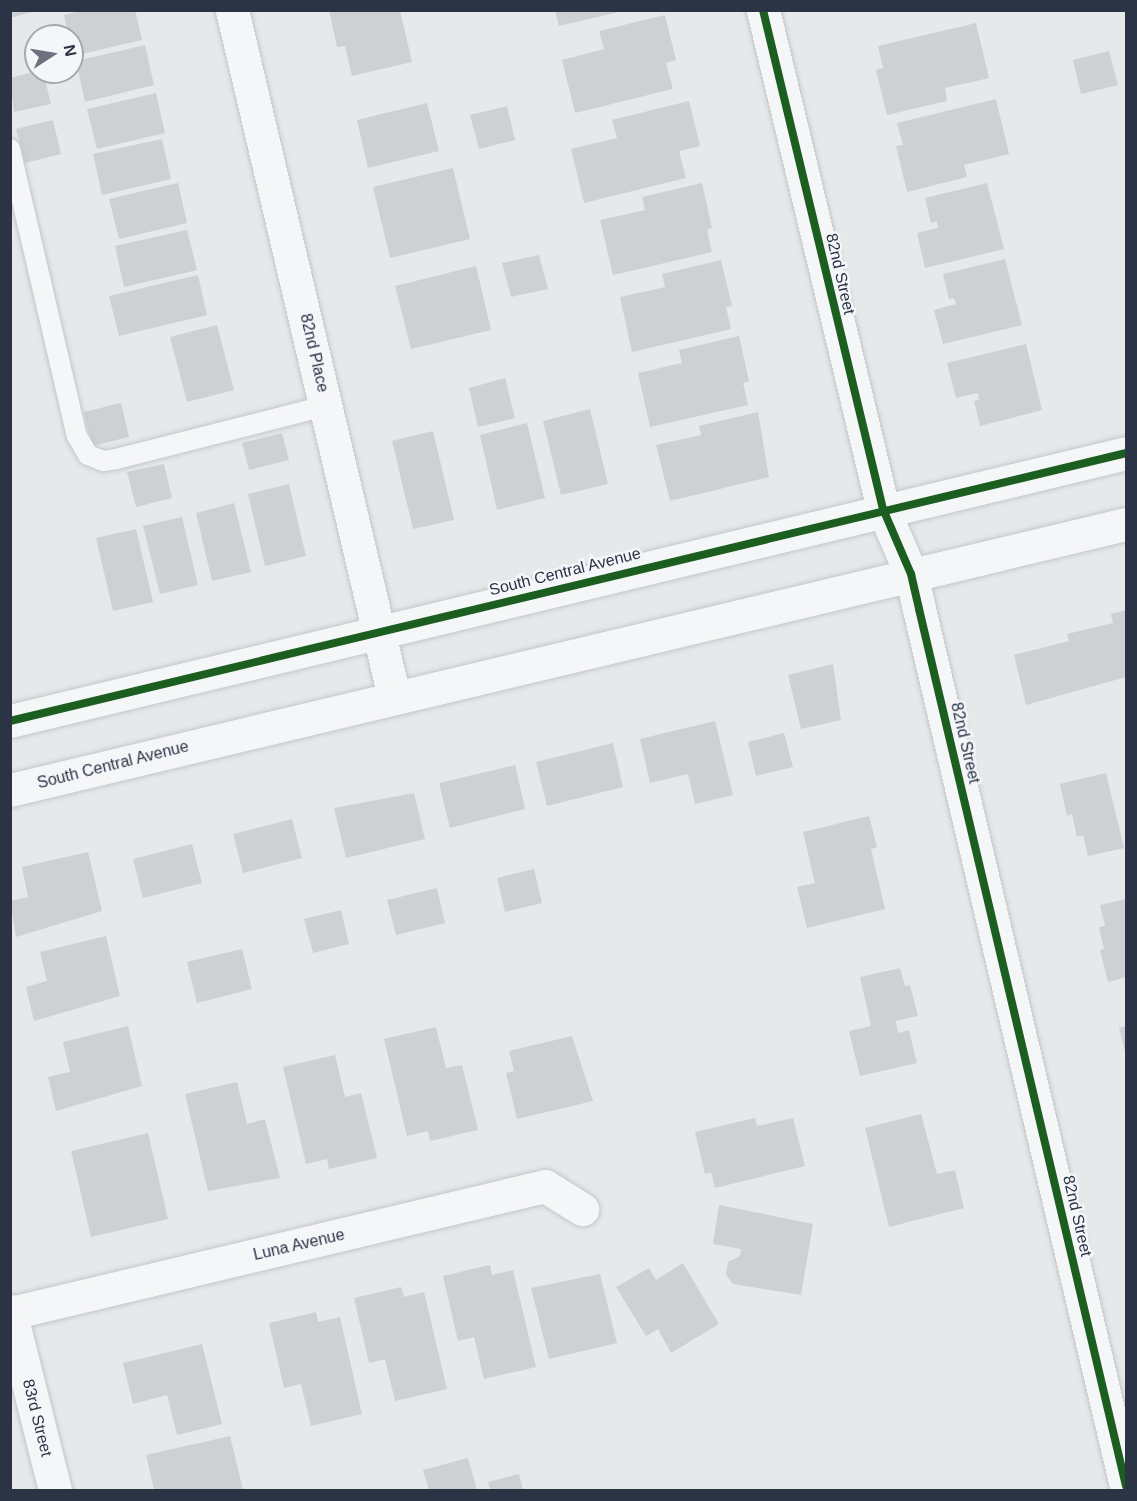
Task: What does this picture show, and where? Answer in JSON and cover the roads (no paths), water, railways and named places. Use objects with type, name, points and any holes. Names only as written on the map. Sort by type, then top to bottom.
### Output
[{"type":"street","name":"82nd Place","points":[[232,10],[394,697]]},
{"type":"street","name":"82nd Street","points":[[763,10],[883,509],[911,574],[1126,1486]]},
{"type":"street","name":"South Central Avenue","points":[[10,721],[883,509],[1126,453]]},
{"type":"street","name":"South Central Avenue","points":[[10,790],[1126,524]]},
{"type":"street","name":"Luna Avenue","points":[[11,1312],[545,1186],[582,1209]]},
{"type":"street","name":"83rd Street","points":[[11,1312],[55,1491]]},
{"type":"lane","points":[[10,149],[77,436],[88,455],[95,460],[116,459],[326,406]]}]
